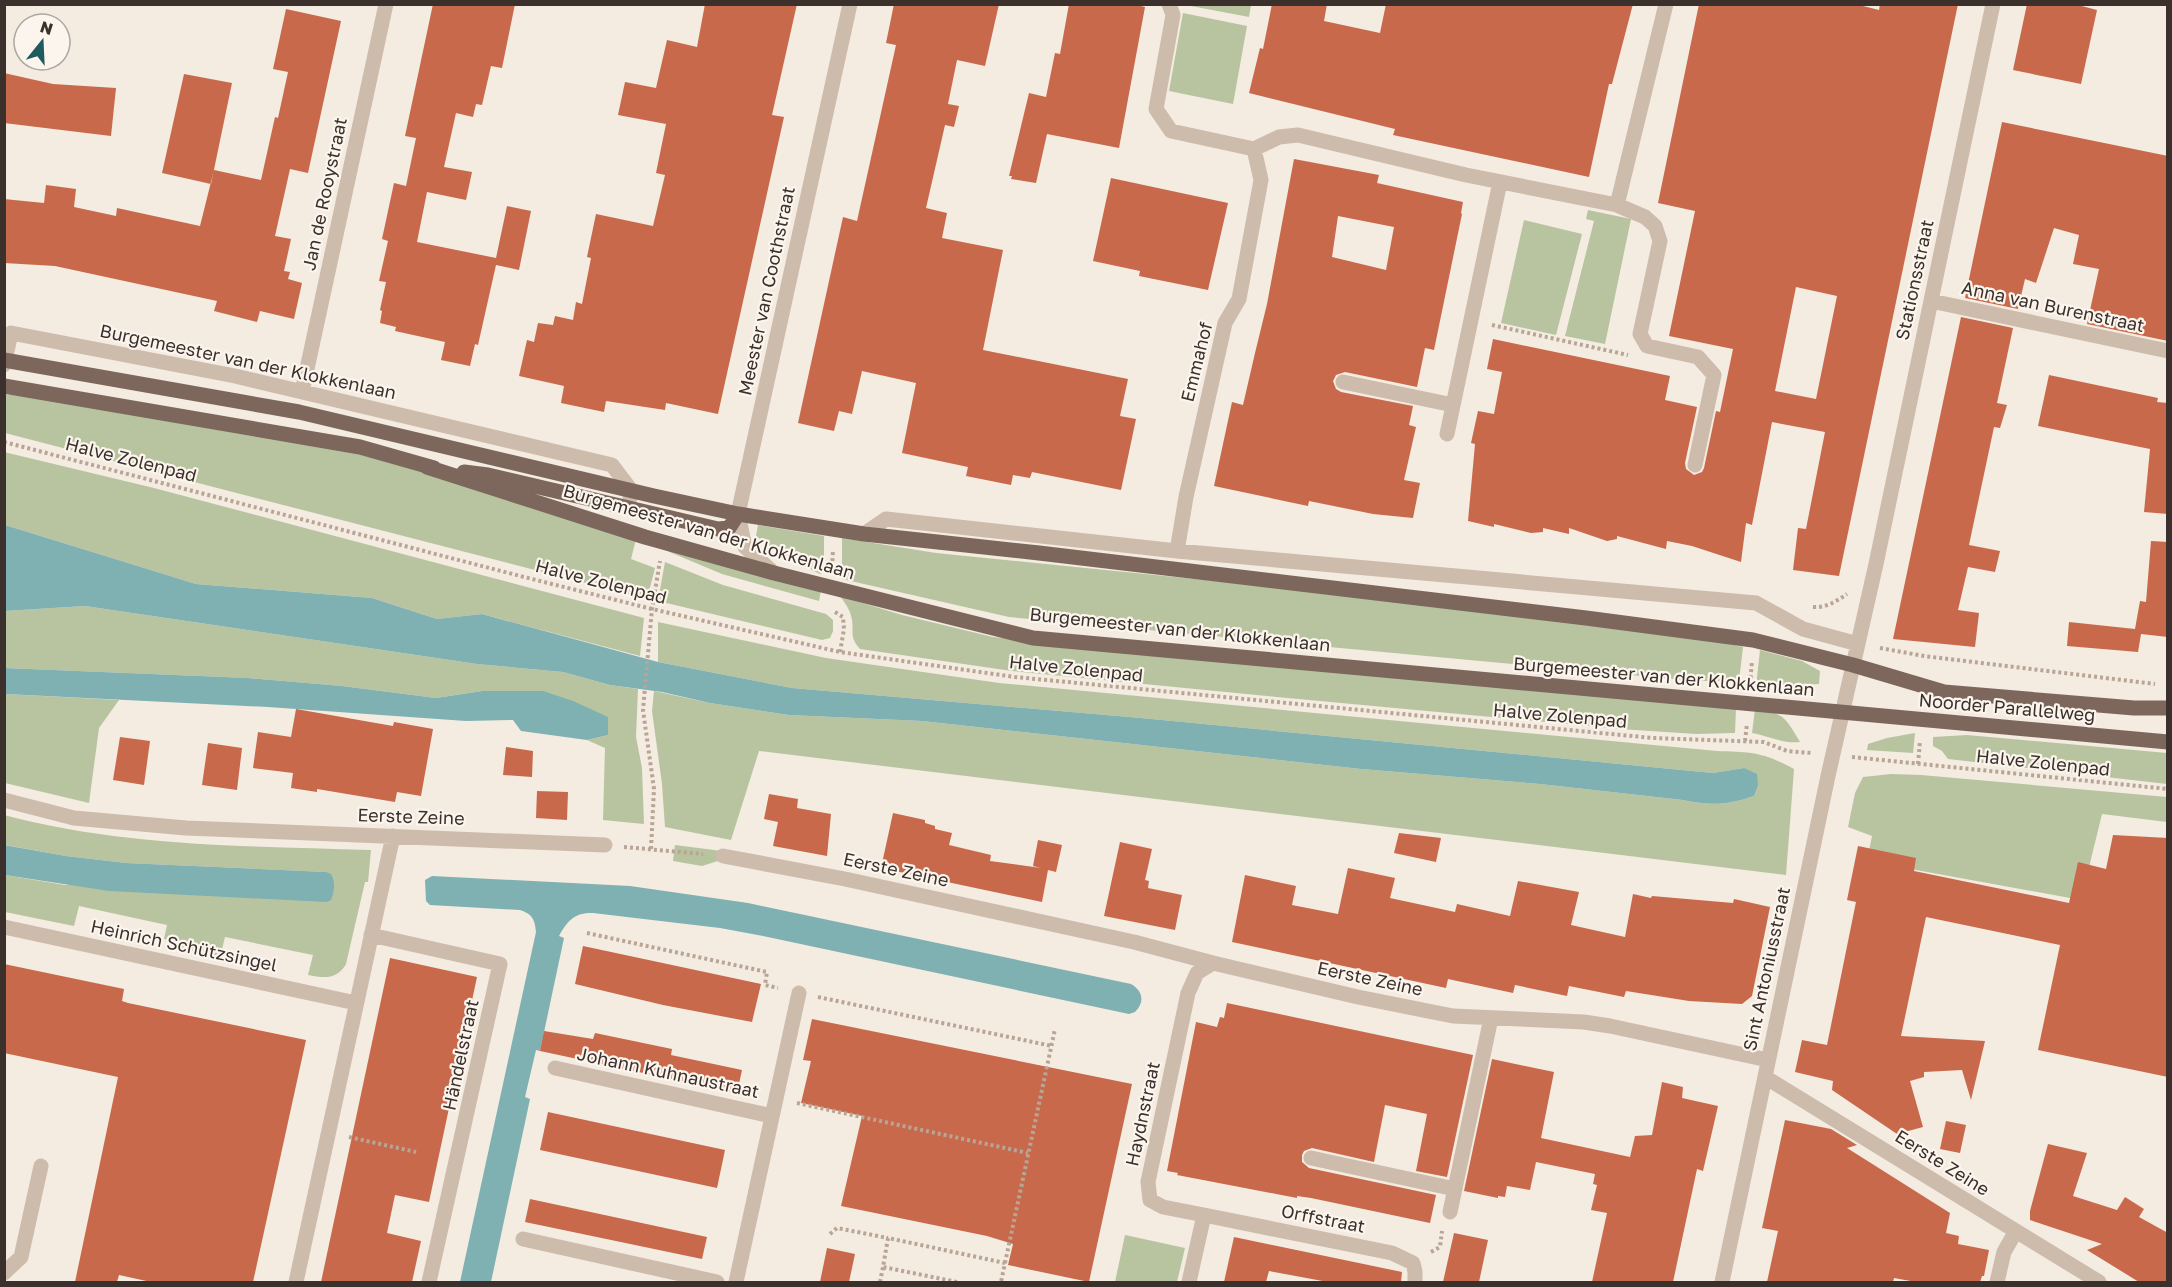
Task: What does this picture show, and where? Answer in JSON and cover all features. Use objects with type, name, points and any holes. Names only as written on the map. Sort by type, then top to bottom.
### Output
[{"type":"main road","name":"Burgemeester van der Klokkenlaan","points":[[5,361],[299,412],[738,514],[864,534],[1586,618],[1753,640],[1853,665]]},
{"type":"main road","name":"Burgemeester van der Klokkenlaan","points":[[4,386],[360,447],[645,537],[774,573],[1033,638],[1842,714]]},
{"type":"main road","name":"Burgemeester van der Klokkenlaan","points":[[427,467],[488,475],[718,529],[729,528],[738,514]]},
{"type":"main road","name":"Noorder Parallelweg","points":[[1853,665],[1944,692],[2134,708],[2168,708]]},
{"type":"main road","name":"Noorder Parallelweg","points":[[1842,714],[2168,742]]},
{"type":"street","name":"Jan de Rooystraat","points":[[302,392],[386,4]]},
{"type":"street","name":"Meester van Coothstraat","points":[[774,573],[745,547],[738,514],[850,4]]},
{"type":"street","points":[[1169,4],[1173,15],[1156,109],[1171,130],[1254,149],[1279,137],[1298,135],[1500,182],[1617,205],[1645,217],[1655,226],[1660,241],[1640,334],[1647,346],[1698,357],[1714,375],[1695,465]]},
{"type":"street","points":[[1617,205],[1666,4]]},
{"type":"street","name":"Stationsstraat","points":[[1853,665],[1992,4]]},
{"type":"street","name":"Emmahof","points":[[1177,550],[1188,486],[1225,323],[1239,298],[1261,180],[1254,149]]},
{"type":"street","points":[[1447,434],[1500,182]]},
{"type":"street","name":"Anna van Burenstraat","points":[[1931,301],[2168,351]]},
{"type":"street","name":"Burgemeester van der Klokkenlaan","points":[[5,361],[11,333],[225,374],[612,465],[631,490],[628,509]]},
{"type":"street","points":[[1343,382],[1453,405]]},
{"type":"street","points":[[864,534],[886,519],[1177,550],[1756,603],[1803,629],[1858,644]]},
{"type":"street","name":"Sint Antoniusstraat","points":[[1722,1282],[1853,665]]},
{"type":"street","name":"Eerste Zeine","points":[[4,800],[74,818],[186,828],[605,845]]},
{"type":"street","points":[[296,1282],[393,836]]},
{"type":"street","name":"Eerste Zeine","points":[[723,856],[844,879],[1134,942],[1358,997],[1453,1016],[1584,1022],[1768,1060]]},
{"type":"street","name":"Heinrich Schützsingel","points":[[4,927],[356,1004]]},
{"type":"street","name":"Händelstraat","points":[[371,935],[500,964],[429,1282]]},
{"type":"street","name":"Haydnstraat","points":[[1204,1215],[1163,1207],[1150,1200],[1148,1182],[1188,993],[1197,973],[1213,963]]},
{"type":"street","name":"Johann Kuhnaustraat","points":[[736,1282],[799,993]]},
{"type":"street","points":[[1450,1212],[1491,1018]]},
{"type":"street","name":"Johann Kuhnaustraat","points":[[555,1068],[772,1116]]},
{"type":"street","name":"Eerste Zeine","points":[[1765,1077],[2099,1282]]},
{"type":"street","points":[[1311,1158],[1455,1189]]},
{"type":"street","points":[[4,1273],[21,1257],[41,1166]]},
{"type":"street","points":[[1189,1282],[1204,1215]]},
{"type":"street","name":"Orffstraat","points":[[1204,1215],[1392,1253],[1413,1263]]},
{"type":"street","points":[[1997,1282],[2004,1252],[2016,1231]]},
{"type":"street","points":[[523,1239],[717,1282]]},
{"type":"street","points":[[1413,1263],[1415,1282]]},
{"type":"path","points":[[1471,320],[1632,356],[1647,346]]},
{"type":"path","name":"Halve Zolenpad","points":[[4,442],[652,609],[840,652],[1015,677],[1653,738],[1764,742],[1787,751],[2168,789]]},
{"type":"path","points":[[834,529],[829,610],[843,617],[844,629],[840,652]]},
{"type":"path","points":[[651,849],[654,789],[643,710],[652,609],[661,555]]},
{"type":"path","points":[[1810,607],[1820,608],[1836,602],[1849,592]]},
{"type":"path","points":[[1745,741],[1753,640]]},
{"type":"path","points":[[1858,644],[1924,657],[2156,684]]},
{"type":"path","points":[[605,845],[723,856]]},
{"type":"path","points":[[1001,1282],[1055,1029]]},
{"type":"path","points":[[776,1099],[1028,1153]]},
{"type":"path","points":[[328,1132],[416,1152]]},
{"type":"path","points":[[1413,1263],[1440,1247],[1443,1228],[1450,1212]]},
{"type":"path","points":[[830,1234],[837,1228],[1005,1263]]},
{"type":"path","points":[[880,1282],[888,1239]]},
{"type":"path","points":[[883,1267],[957,1282]]},
{"type":"green space","points":[[1191,4],[1251,5],[1249,17],[1191,6]]},
{"type":"green space","points":[[1183,13],[1247,26],[1233,104],[1169,91]]},
{"type":"green space","points":[[1588,210],[1631,219],[1605,344],[1565,336],[1594,221],[1586,219]]},
{"type":"green space","points":[[1524,220],[1582,234],[1556,335],[1501,323]]},
{"type":"green space","points":[[4,394],[71,402],[343,449],[394,462],[636,539],[631,559],[655,568],[647,599],[5,433]]},
{"type":"green space","points":[[4,452],[154,488],[644,618],[640,656],[482,614],[437,619],[372,598],[196,584],[5,525]]},
{"type":"green space","points":[[758,525],[824,536],[824,572],[820,574],[779,554],[756,536]]},
{"type":"green space","points":[[842,538],[936,553],[1444,604],[1722,642],[1743,647],[1739,681],[1694,681],[1009,617],[842,579]]},
{"type":"green space","points":[[660,548],[821,590],[819,601],[722,574]]},
{"type":"green space","points":[[665,562],[723,585],[826,614],[833,620],[833,631],[830,638],[822,640],[658,601]]},
{"type":"green space","points":[[840,596],[902,615],[993,637],[1736,708],[1735,733],[1696,734],[1620,729],[1277,697],[1012,671],[860,649],[853,638],[852,620],[848,607]]},
{"type":"green space","points":[[85,606],[477,664],[563,672],[610,685],[638,689],[636,737],[642,768],[644,824],[603,820],[605,748],[587,740],[608,735],[482,691],[436,698],[342,686],[248,678],[5,668],[5,611]]},
{"type":"green space","points":[[658,622],[826,658],[999,683],[1757,754],[1794,769],[1786,875],[759,751],[731,840],[665,827],[662,784],[652,711],[654,691],[710,703],[789,715],[922,721],[1361,769],[1540,784],[1702,803],[1719,804],[1745,799],[1754,796],[1758,786],[1744,768],[1713,773],[1141,718],[792,688],[658,662]]},
{"type":"green space","points":[[1760,650],[1802,661],[1820,671],[1819,684],[1756,687]]},
{"type":"green space","points":[[5,694],[119,700],[99,728],[89,803],[5,783]]},
{"type":"green space","points":[[1755,709],[1772,712],[1783,718],[1800,742],[1782,741],[1752,733]]},
{"type":"green space","points":[[1915,733],[1913,753],[1867,750],[1868,744]]},
{"type":"green space","points":[[1967,735],[2167,753],[2167,784],[1948,759],[1942,751],[1933,746],[1933,737]]},
{"type":"green space","points":[[1891,774],[2167,797],[2167,822],[2102,814],[2081,900],[1867,861],[1872,836],[1848,827],[1855,793],[1863,777]]},
{"type":"green space","points":[[4,815],[49,826],[140,839],[232,846],[371,850],[368,882],[365,882],[346,964],[339,973],[330,977],[319,977],[308,975],[313,955],[225,937],[220,957],[169,946],[170,940],[164,939],[167,925],[79,906],[74,926],[5,912],[5,875],[65,885],[326,872],[126,863],[66,856],[5,845]]},
{"type":"green space","points":[[675,845],[722,851],[721,860],[702,866],[673,861]]},
{"type":"green space","points":[[1125,1235],[1185,1248],[1177,1282],[1115,1282]]},
{"type":"water","points":[[5,525],[196,584],[372,598],[437,619],[482,614],[658,662],[792,688],[1141,718],[1713,773],[1744,768],[1757,774],[1758,786],[1754,796],[1745,799],[1719,804],[1702,803],[1540,784],[1361,769],[922,721],[789,715],[610,685],[563,672],[477,664],[85,606],[5,611]]},
{"type":"water","points":[[5,668],[248,678],[342,686],[436,698],[482,691],[543,691],[573,701],[608,717],[608,735],[587,740],[521,731],[513,720],[466,721],[268,707],[5,694]]},
{"type":"water","points":[[4,845],[66,856],[126,863],[326,872],[333,877],[334,890],[331,900],[327,902],[109,891],[5,875]]},
{"type":"water","points":[[432,876],[630,886],[748,903],[1131,984],[1140,993],[1141,1001],[1135,1012],[1129,1014],[720,928],[593,913],[576,916],[565,926],[559,936],[564,938],[540,1051],[536,1050],[525,1097],[530,1099],[491,1282],[460,1282],[536,932],[532,918],[520,910],[430,905],[426,901],[425,880]]},
{"type":"building","points":[[433,4],[515,4],[502,68],[491,66],[482,105],[476,104],[473,117],[456,113],[444,167],[472,172],[466,200],[427,192],[417,242],[496,258],[507,206],[531,211],[519,270],[496,265],[478,345],[475,344],[470,366],[441,360],[445,342],[395,331],[396,327],[380,323],[382,311],[380,310],[386,282],[379,281],[388,241],[382,239],[394,183],[406,186],[416,138],[405,136]]},
{"type":"building","points":[[705,4],[797,4],[772,115],[784,117],[718,414],[666,403],[665,410],[606,401],[604,412],[561,403],[564,386],[519,376],[527,340],[534,342],[538,323],[553,325],[555,316],[573,320],[576,302],[582,304],[591,258],[587,257],[596,214],[653,226],[665,175],[656,173],[666,124],[618,115],[625,82],[656,88],[667,40],[697,47]]},
{"type":"building","points":[[894,4],[999,4],[985,66],[957,60],[948,104],[959,106],[954,127],[945,125],[926,208],[947,213],[942,238],[1003,250],[983,350],[1128,379],[1120,416],[1136,419],[1121,490],[1032,472],[1030,478],[1013,475],[1011,485],[966,476],[968,467],[902,453],[916,383],[862,371],[852,414],[839,411],[834,431],[798,423],[843,217],[857,221],[896,45],[886,43]]},
{"type":"building","points":[[1069,4],[1133,4],[1145,7],[1119,148],[1047,134],[1036,183],[1011,179],[1012,176],[1009,176],[1029,93],[1046,97],[1055,53],[1060,54]]},
{"type":"building","points":[[1272,4],[1327,4],[1324,21],[1380,33],[1386,4],[1633,4],[1612,84],[1609,84],[1589,177],[1393,135],[1395,129],[1249,93],[1260,48],[1263,49]]},
{"type":"building","points":[[1699,4],[1855,4],[1879,10],[1880,4],[1958,4],[1839,576],[1793,570],[1798,528],[1806,529],[1825,432],[1772,422],[1752,525],[1746,523],[1741,562],[1692,546],[1667,541],[1666,549],[1617,536],[1617,539],[1607,541],[1569,528],[1569,534],[1543,528],[1543,532],[1531,533],[1494,524],[1494,527],[1468,521],[1475,444],[1471,443],[1478,411],[1494,414],[1502,372],[1487,369],[1493,339],[1670,376],[1665,400],[1697,407],[1685,463],[1686,469],[1694,475],[1702,472],[1716,411],[1720,412],[1733,349],[1669,336],[1695,211],[1658,203]],"holes":[[[1796,287],[1837,296],[1816,399],[1775,391]]]},
{"type":"building","points":[[2027,4],[2074,4],[2097,10],[2081,84],[2013,70]]},
{"type":"building","points":[[286,9],[341,21],[308,173],[290,169],[275,236],[291,239],[284,271],[290,272],[288,279],[302,283],[294,319],[260,311],[257,322],[214,311],[217,301],[55,266],[4,263],[4,199],[44,203],[46,185],[76,189],[74,207],[116,216],[117,208],[200,226],[214,170],[261,180],[288,72],[273,69]]},
{"type":"building","points":[[4,73],[53,84],[116,88],[111,136],[4,123]]},
{"type":"building","points":[[184,74],[232,83],[211,184],[162,173]]},
{"type":"building","points":[[2002,122],[2168,156],[2168,341],[2087,324],[2099,269],[2073,264],[2079,235],[2054,228],[2036,283],[2025,279],[2018,309],[1965,298]]},
{"type":"building","points":[[1294,159],[1379,175],[1377,183],[1463,202],[1434,350],[1425,348],[1417,387],[1345,372],[1336,375],[1333,381],[1336,389],[1341,392],[1413,406],[1409,425],[1416,427],[1404,480],[1420,483],[1413,518],[1373,514],[1309,501],[1308,506],[1214,486],[1232,402],[1243,405],[1267,304]],"holes":[[[1338,216],[1394,227],[1386,270],[1332,257]]]},
{"type":"building","points":[[1111,178],[1228,203],[1208,290],[1139,276],[1140,271],[1093,261]]},
{"type":"building","points":[[1961,317],[2013,328],[1997,403],[2007,405],[2000,428],[1994,427],[1969,545],[2000,551],[1995,572],[1968,567],[1958,610],[1979,613],[1975,647],[1893,639]]},
{"type":"building","points":[[2049,375],[2158,398],[2157,402],[2168,403],[2168,514],[2144,512],[2150,449],[2038,426]]},
{"type":"building","points":[[2151,541],[2168,542],[2168,637],[2141,634],[2138,652],[2067,646],[2069,622],[2135,629],[2140,601],[2146,602]]},
{"type":"building","points":[[296,709],[393,726],[394,722],[433,729],[421,796],[397,792],[395,802],[317,789],[317,792],[291,788],[293,773],[253,768],[258,732],[291,737]]},
{"type":"building","points":[[120,737],[150,741],[144,785],[113,780]]},
{"type":"building","points":[[208,743],[242,748],[237,790],[202,785]]},
{"type":"building","points":[[506,747],[533,751],[532,777],[503,775]]},
{"type":"building","points":[[537,791],[568,792],[567,820],[536,818]]},
{"type":"building","points":[[769,794],[798,799],[797,808],[831,814],[827,856],[773,846],[778,822],[764,819]]},
{"type":"building","points":[[893,813],[925,820],[925,823],[935,826],[935,829],[952,833],[949,845],[991,855],[990,861],[1041,868],[1033,866],[1038,840],[1062,845],[1056,872],[1048,870],[1042,902],[881,868]]},
{"type":"building","points":[[1399,833],[1441,838],[1436,862],[1394,853]]},
{"type":"building","points":[[2113,835],[2168,838],[2168,1077],[2038,1050],[2060,945],[1926,917],[1901,1036],[1985,1041],[1971,1100],[1962,1070],[1924,1072],[1924,1077],[1910,1081],[1923,1127],[1897,1134],[1832,1090],[1833,1081],[1795,1072],[1802,1040],[1827,1045],[1856,902],[1847,900],[1858,846],[1916,858],[1914,871],[2069,903],[2078,862],[2106,869]]},
{"type":"building","points":[[1120,842],[1152,849],[1145,880],[1149,881],[1148,888],[1182,895],[1175,930],[1104,916]]},
{"type":"building","points":[[1348,868],[1395,878],[1390,898],[1455,912],[1457,904],[1510,916],[1518,881],[1579,892],[1571,925],[1625,937],[1633,894],[1651,898],[1652,896],[1733,903],[1734,899],[1770,907],[1752,996],[1742,1004],[1689,1001],[1626,991],[1624,997],[1569,986],[1567,996],[1515,985],[1513,993],[1448,979],[1446,988],[1232,942],[1245,875],[1296,886],[1292,905],[1338,914]]},
{"type":"building","points":[[583,946],[761,984],[752,1022],[663,1005],[575,984]]},
{"type":"building","points":[[390,958],[477,977],[429,1202],[395,1195],[387,1233],[421,1241],[412,1282],[321,1282]]},
{"type":"building","points":[[4,964],[124,989],[122,1001],[128,1003],[306,1040],[253,1282],[151,1282],[119,1275],[117,1282],[75,1282],[118,1077],[4,1053]]},
{"type":"building","points":[[1227,1003],[1473,1055],[1447,1177],[1416,1171],[1427,1114],[1385,1105],[1374,1162],[1312,1148],[1304,1151],[1302,1155],[1302,1162],[1309,1168],[1436,1195],[1430,1223],[1311,1198],[1297,1196],[1297,1198],[1177,1175],[1178,1173],[1167,1171],[1196,1022],[1217,1027],[1220,1017],[1224,1018]]},
{"type":"building","points":[[812,1019],[1132,1084],[1089,1282],[1008,1265],[1013,1244],[987,1236],[841,1206],[862,1116],[801,1103],[811,1061],[803,1060]]},
{"type":"building","points":[[544,1031],[593,1039],[595,1033],[672,1049],[671,1055],[742,1070],[737,1093],[540,1051]]},
{"type":"building","points":[[1492,1059],[1554,1072],[1541,1138],[1630,1157],[1635,1136],[1652,1135],[1662,1082],[1683,1087],[1682,1098],[1718,1106],[1703,1171],[1697,1169],[1673,1282],[1592,1282],[1607,1213],[1591,1210],[1597,1185],[1593,1184],[1595,1174],[1536,1162],[1530,1190],[1507,1186],[1505,1197],[1498,1196],[1498,1198],[1464,1191]]},
{"type":"building","points":[[548,1112],[725,1150],[717,1188],[540,1150]]},
{"type":"building","points":[[1785,1120],[1831,1129],[1857,1145],[1847,1148],[1950,1213],[1946,1233],[1959,1236],[1958,1244],[1989,1250],[1984,1276],[1980,1282],[1916,1282],[1894,1278],[1893,1282],[1767,1282],[1778,1231],[1762,1228]]},
{"type":"building","points":[[1946,1121],[1966,1125],[1960,1153],[1940,1149]]},
{"type":"building","points":[[2048,1144],[2087,1153],[2073,1196],[2117,1210],[2125,1197],[2144,1209],[2139,1217],[2168,1233],[2168,1282],[2139,1282],[2087,1250],[2102,1244],[2030,1220],[2030,1211]]},
{"type":"building","points":[[530,1199],[707,1237],[702,1259],[525,1222]]},
{"type":"building","points":[[1454,1233],[1488,1240],[1479,1282],[1443,1282]]},
{"type":"building","points":[[1234,1237],[1402,1272],[1401,1282],[1328,1282],[1269,1271],[1266,1282],[1224,1282]]},
{"type":"building","points":[[827,1248],[855,1254],[849,1282],[820,1282]]}]
